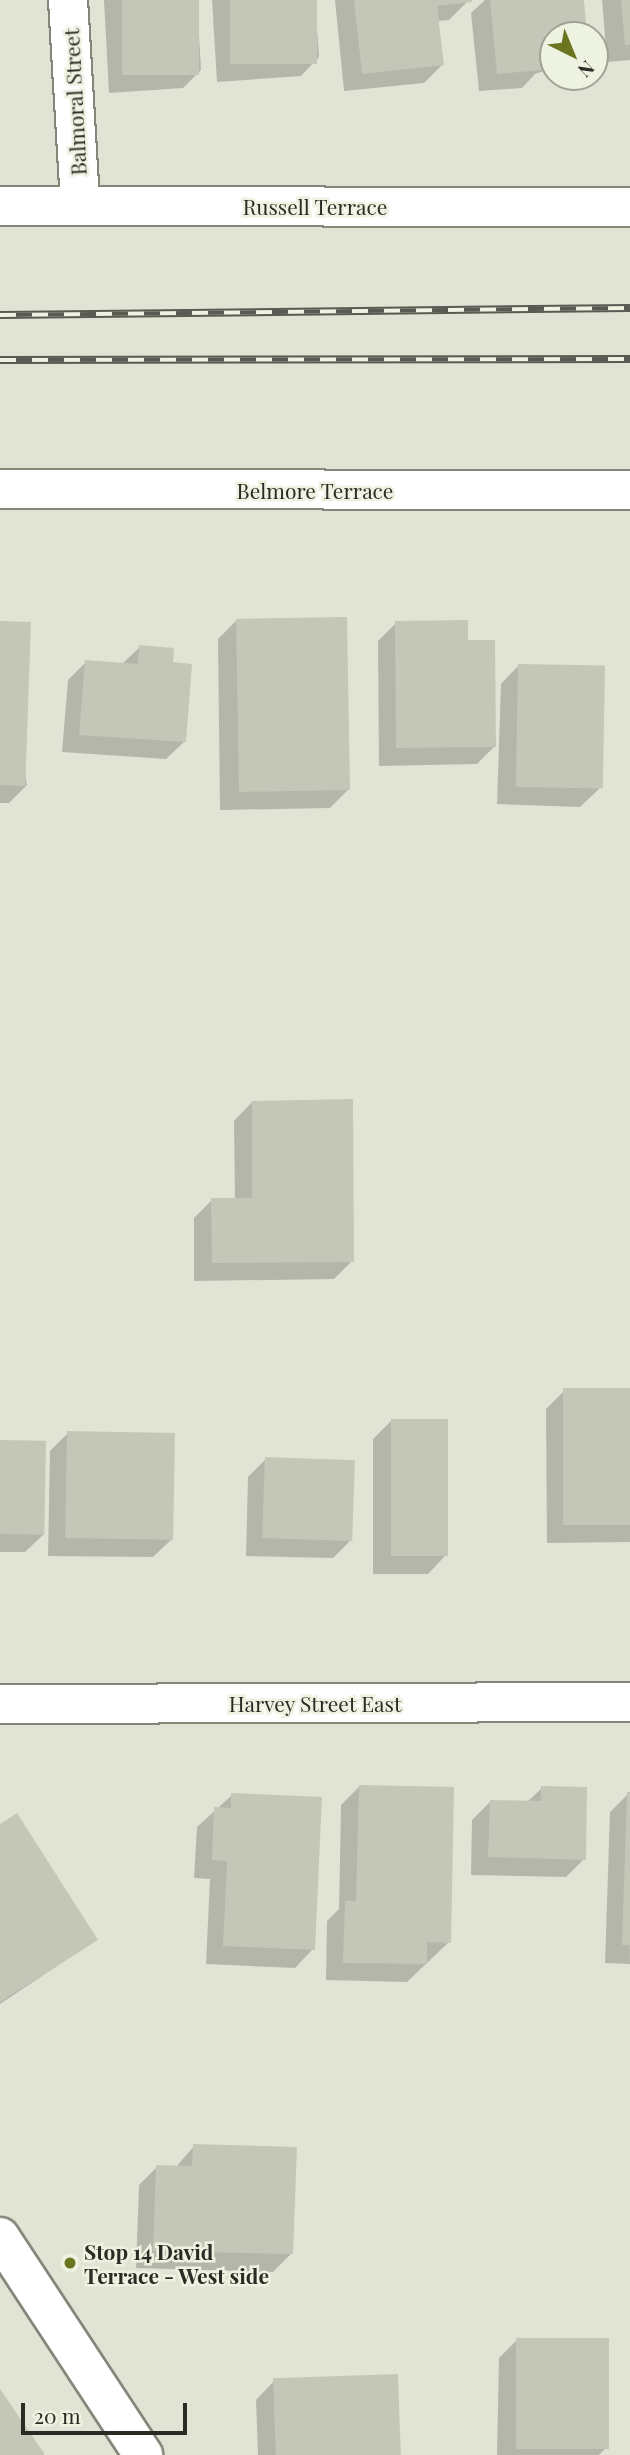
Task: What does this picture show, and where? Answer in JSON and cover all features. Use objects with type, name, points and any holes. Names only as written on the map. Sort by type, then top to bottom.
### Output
[{"type":"street","name":"Balmoral Street","points":[[68,0],[80,205]]},
{"type":"street","name":"Russell Terrace","points":[[0,206],[630,207]]},
{"type":"street","name":"Belmore Terrace","points":[[0,489],[630,490]]},
{"type":"street","name":"Harvey Street East","points":[[0,1704],[630,1702]]},
{"type":"street","points":[[0,2237],[143,2455]]},
{"type":"building","points":[[122,0],[199,0],[199,75],[122,75]]},
{"type":"building","points":[[230,0],[317,0],[317,64],[230,64]]},
{"type":"building","points":[[354,0],[472,2],[437,6],[444,65],[362,74]]},
{"type":"building","points":[[490,0],[584,0],[586,21],[539,21],[539,70],[497,74]]},
{"type":"building","points":[[621,0],[630,0],[630,45],[625,45]]},
{"type":"building","points":[[347,617],[350,790],[239,792],[236,619]]},
{"type":"building","points":[[468,620],[468,640],[495,640],[496,747],[396,748],[395,621]]},
{"type":"building","points":[[0,621],[31,622],[25,786],[0,785]]},
{"type":"building","points":[[139,645],[174,648],[173,662],[192,664],[186,742],[79,735],[85,660],[138,664]]},
{"type":"building","points":[[518,664],[605,666],[603,788],[516,787]]},
{"type":"building","points":[[353,1099],[354,1262],[212,1263],[211,1198],[252,1198],[252,1101]]},
{"type":"building","points":[[563,1388],[630,1388],[630,1525],[563,1525]]},
{"type":"building","points":[[391,1419],[448,1419],[448,1556],[391,1556]]},
{"type":"building","points":[[67,1431],[175,1433],[173,1540],[65,1538]]},
{"type":"building","points":[[0,1440],[46,1441],[44,1535],[0,1534]]},
{"type":"building","points":[[265,1457],[355,1460],[352,1541],[262,1538]]},
{"type":"building","points":[[359,1785],[454,1787],[451,1943],[427,1942],[427,1964],[343,1963],[345,1901],[356,1901]]},
{"type":"building","points":[[541,1786],[587,1787],[586,1860],[488,1857],[490,1800],[541,1801]]},
{"type":"building","points":[[627,1792],[630,1792],[630,1945],[622,1945]]},
{"type":"building","points":[[231,1793],[322,1797],[315,1950],[223,1946],[227,1861],[212,1860],[214,1807],[231,1808]]},
{"type":"building","points":[[17,1813],[98,1940],[0,2002],[0,1824]]},
{"type":"building","points":[[193,2144],[297,2147],[293,2254],[153,2251],[156,2165],[192,2166]]},
{"type":"building","points":[[516,2338],[609,2338],[609,2449],[516,2449]]},
{"type":"building","points":[[398,2374],[401,2455],[276,2455],[273,2378]]},
{"type":"building","points":[[0,2389],[44,2453],[44,2455],[0,2455]]},
{"type":"railway","points":[[0,315],[630,308]]},
{"type":"railway","points":[[0,360],[630,359]]},
{"type":"place","name":"Stop 14 David Terrace - West side","points":[[70,2263]]}]
